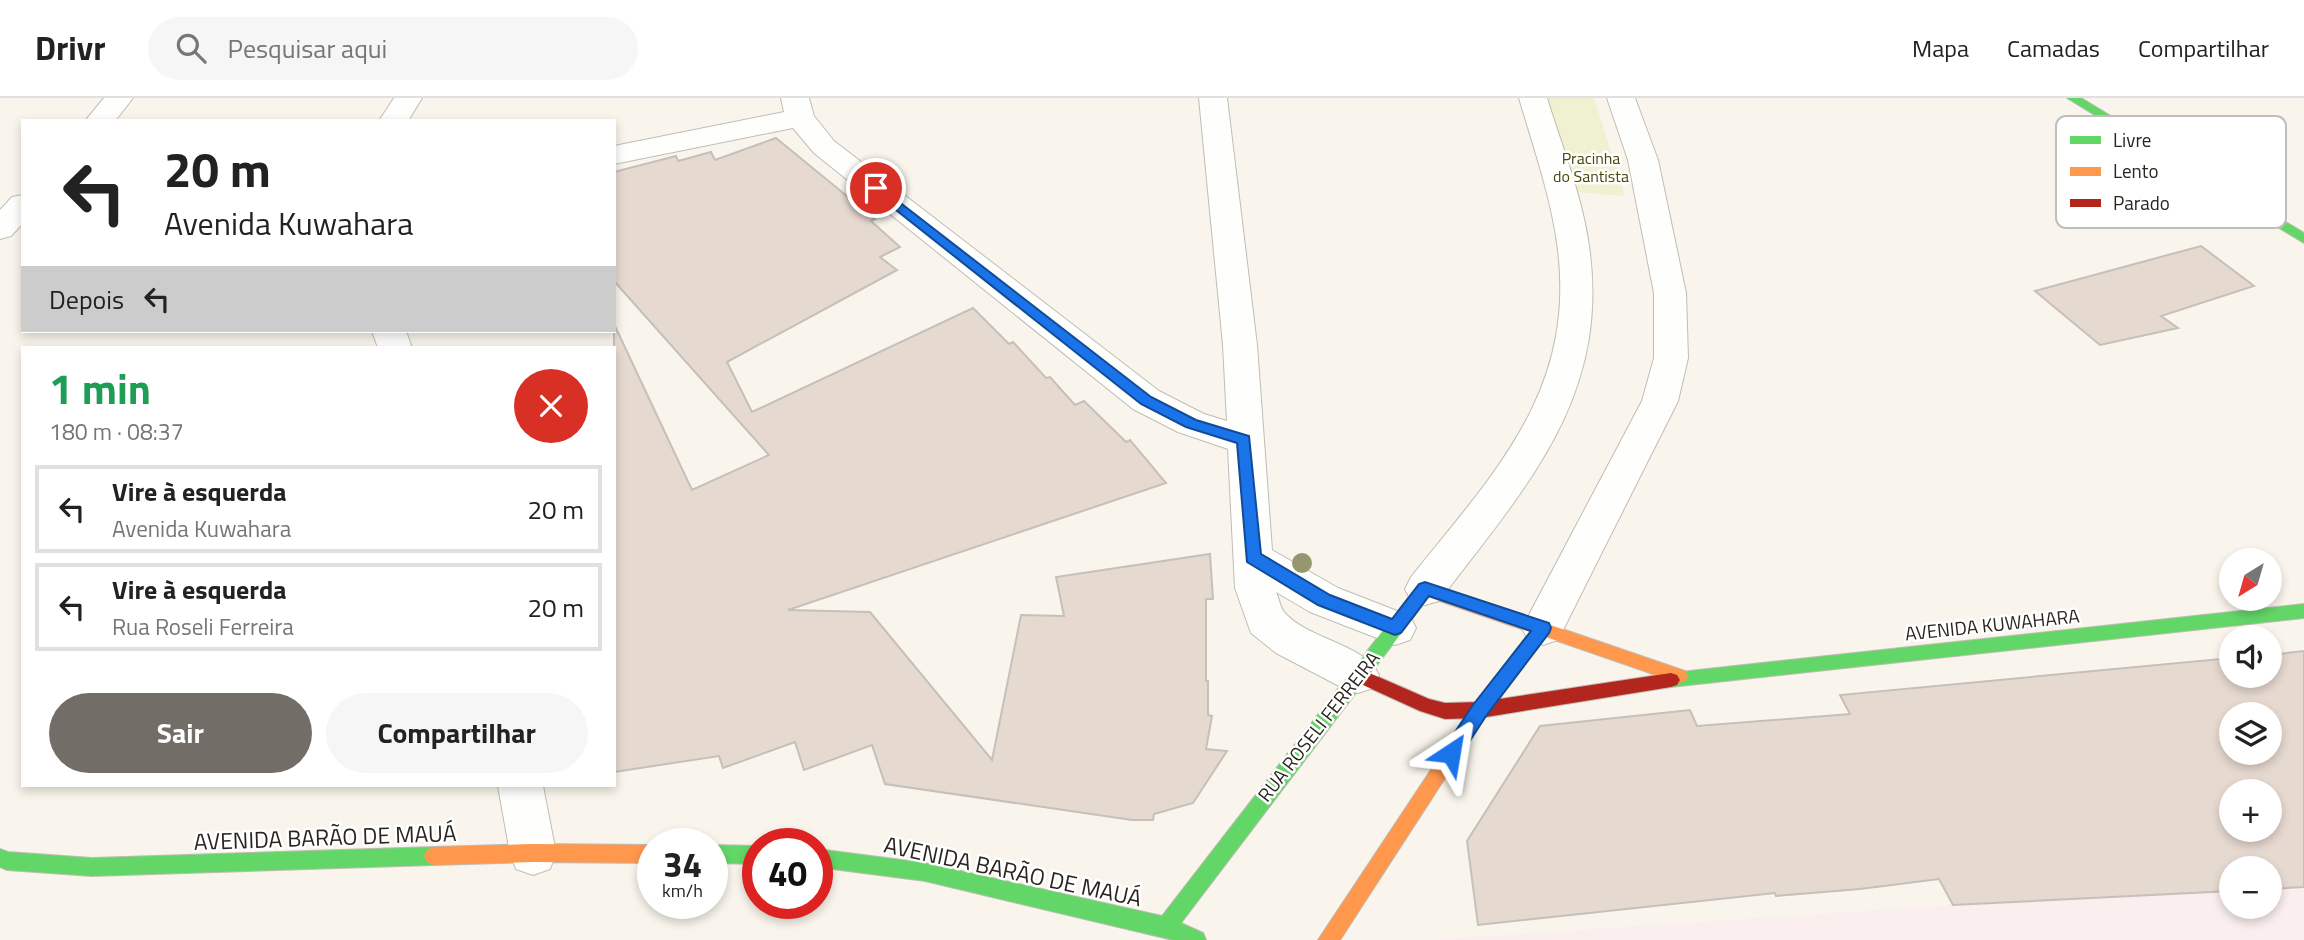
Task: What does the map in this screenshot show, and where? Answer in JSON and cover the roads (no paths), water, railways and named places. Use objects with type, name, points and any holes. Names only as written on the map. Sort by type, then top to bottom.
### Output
[{"type":"street","points":[[101,119],[119,98]]},
{"type":"street","points":[[394,119],[408,98]]},
{"type":"street","points":[[1213,98],[1240,345],[1255,588],[1266,621],[1292,641],[1358,675]]},
{"type":"street","name":"RUA ROSELI FERREIRA","points":[[1166,927],[1499,492],[1543,427],[1568,365],[1575,264],[1566,216],[1533,98]]},
{"type":"street","points":[[1328,940],[1480,710],[1543,628],[1660,401],[1671,358],[1670,293],[1643,160],[1621,98]]},
{"type":"street","points":[[2073,98],[2102,116]]},
{"type":"street","points":[[616,154],[797,108],[824,147],[1146,400],[1191,424],[1244,440]]},
{"type":"street","points":[[0,229],[21,206]]},
{"type":"street","points":[[2286,228],[2304,239]]},
{"type":"street","points":[[0,237],[21,235]]},
{"type":"street","points":[[1253,558],[1324,600],[1395,628]]},
{"type":"street","name":"AVENIDA KUWAHARA","points":[[1425,589],[1685,678]]},
{"type":"street","name":"AVENIDA KUWAHARA","points":[[1358,675],[1426,706],[1445,711],[1480,710],[1685,678],[2304,611]]},
{"type":"street","points":[[521,787],[533,853]]},
{"type":"street","name":"AVENIDA BARÃO DE MAUÁ","points":[[0,858],[7,861],[92,867],[533,853],[637,854]]},
{"type":"street","name":"AVENIDA BARÃO DE MAUÁ","points":[[833,860],[925,873],[1166,927],[1196,940]]},
{"type":"park label","name":"Pracinha do Santista","points":[[1591,167]]}]
